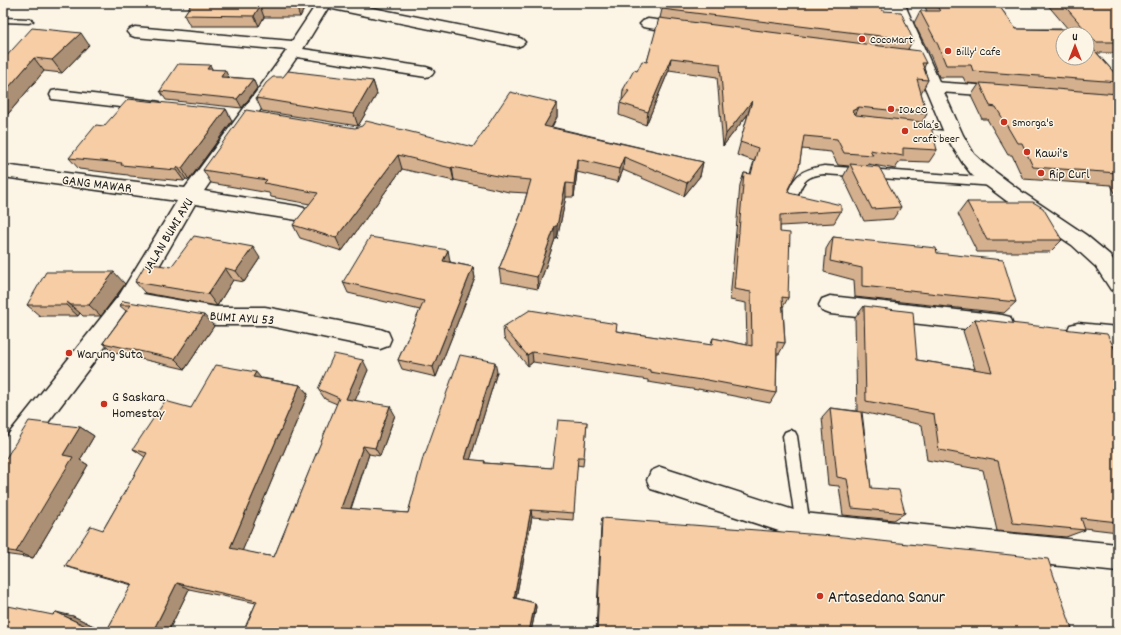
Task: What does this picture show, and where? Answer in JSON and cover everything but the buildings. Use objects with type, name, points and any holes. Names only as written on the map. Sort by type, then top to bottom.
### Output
[{"type":"street","points":[[325,3],[517,42]]},
{"type":"street","name":"JALAN BUMI AYU","points":[[3,461],[128,300],[190,196],[325,3]]},
{"type":"street","points":[[818,3],[899,6],[914,57],[933,87],[954,134],[968,158],[979,170],[1079,240],[1103,261],[1118,284]]},
{"type":"street","points":[[648,24],[703,31]]},
{"type":"street","points":[[135,32],[294,49],[426,72]]},
{"type":"street","points":[[933,87],[1020,93]]},
{"type":"street","points":[[58,95],[168,107]]},
{"type":"street","name":"GANG MAWAR","points":[[3,171],[190,196],[297,213]]},
{"type":"street","name":"BUMI AYU 53","points":[[128,300],[210,315],[265,316],[380,339]]},
{"type":"street","points":[[830,305],[1026,326]]},
{"type":"street","points":[[1057,330],[1118,337]]},
{"type":"street","points":[[660,480],[803,526],[1118,558]]},
{"type":"lane","points":[[3,20],[29,21]]},
{"type":"lane","points":[[907,130],[954,134]]},
{"type":"lane","points":[[789,202],[800,178],[805,173],[824,170],[996,182]]},
{"type":"lane","points":[[790,436],[803,526]]},
{"type":"place","name":"CocoMart","points":[[862,39]]},
{"type":"place","name":"Billy' Cafe","points":[[948,51]]},
{"type":"place","name":"IO&CO","points":[[891,109]]},
{"type":"place","name":"Smorga's","points":[[1004,122]]},
{"type":"place","name":"Lola’s craft beer","points":[[905,131]]},
{"type":"place","name":"Kawi's","points":[[1027,152]]},
{"type":"place","name":"Rip Curl","points":[[1041,173]]},
{"type":"place","name":"Warung Suta","points":[[69,353]]},
{"type":"place","name":"G Saskara Homestay","points":[[104,404]]},
{"type":"place","name":"Artasedana Sanur","points":[[820,596]]}]
